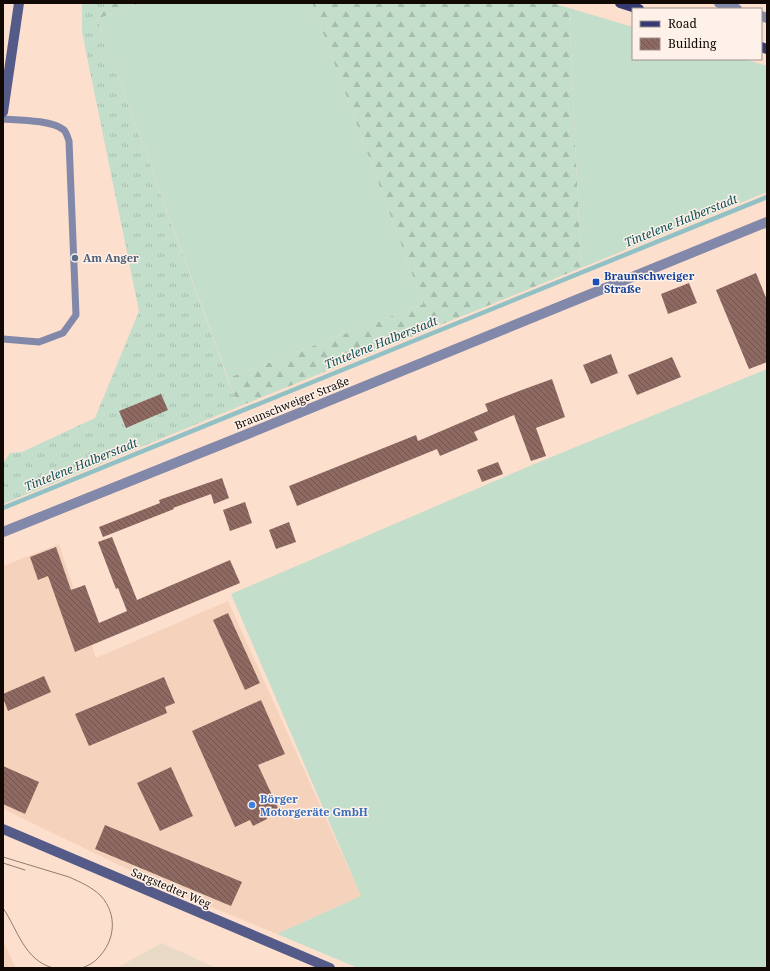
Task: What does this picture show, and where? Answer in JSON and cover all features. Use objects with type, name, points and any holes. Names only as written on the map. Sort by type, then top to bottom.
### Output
[{"type":"main road","points":[[620,3],[636,8]]},
{"type":"street","points":[[3,112],[18,3]]},
{"type":"street","points":[[719,3],[734,8]]},
{"type":"street","name":"Braunschweiger Straße","points":[[3,532],[767,222]]},
{"type":"street","name":"Sargstedter Weg","points":[[3,829],[330,968]]},
{"type":"lane","points":[[3,119],[54,124],[65,131],[69,141],[76,315],[63,333],[39,342],[3,339]]},
{"type":"shaded area","points":[[59,544],[96,658],[228,601],[361,896],[277,934],[175,892],[3,809],[3,566]]},
{"type":"shaded area","points":[[3,941],[16,968],[3,968]]},
{"type":"shaded area","points":[[162,943],[216,968],[116,968]]},
{"type":"green space","points":[[82,3],[108,3],[97,19],[238,407],[3,504],[3,463],[10,453],[22,452],[95,418],[139,311],[82,32]]},
{"type":"green space","points":[[108,3],[141,3],[97,19]]},
{"type":"green space","points":[[141,3],[312,3],[423,304],[228,378],[97,19]]},
{"type":"green space","points":[[312,3],[552,3],[569,8],[581,268],[238,407],[228,378],[423,304]]},
{"type":"green space","points":[[569,8],[632,27],[632,60],[747,60],[767,66],[767,192],[581,268]]},
{"type":"green space","points":[[767,369],[767,968],[358,968],[277,934],[361,896],[231,594],[539,462]]},
{"type":"building","points":[[756,273],[767,300],[767,362],[749,369],[716,290]]},
{"type":"building","points":[[689,283],[697,303],[668,314],[661,294]]},
{"type":"building","points":[[611,354],[618,373],[591,384],[583,365]]},
{"type":"building","points":[[672,357],[681,377],[637,395],[628,375]]},
{"type":"building","points":[[552,379],[565,417],[536,428],[546,456],[531,461],[514,415],[474,432],[478,440],[440,456],[437,449],[297,506],[289,486],[416,435],[418,441],[488,411],[485,404]]},
{"type":"building","points":[[161,394],[168,410],[126,428],[119,411]]},
{"type":"building","points":[[498,462],[503,474],[482,482],[477,470]]},
{"type":"building","points":[[222,478],[229,498],[214,504],[211,494],[103,537],[99,527],[160,503],[159,500]]},
{"type":"building","points":[[245,502],[252,523],[230,531],[223,510]]},
{"type":"building","points":[[289,522],[296,542],[276,549],[269,530]]},
{"type":"building","points":[[112,537],[137,600],[230,560],[240,583],[75,652],[48,576],[38,580],[30,557],[56,547],[71,590],[85,585],[99,623],[127,611],[118,588],[116,589],[98,542]]},
{"type":"building","points":[[228,613],[260,683],[245,690],[213,620]]},
{"type":"building","points":[[44,676],[51,692],[8,711],[3,694]]},
{"type":"building","points":[[164,677],[175,703],[165,707],[167,713],[89,746],[75,714]]},
{"type":"building","points":[[261,700],[285,754],[258,765],[278,808],[265,814],[267,819],[253,826],[250,820],[235,827],[192,731]]},
{"type":"building","points":[[3,766],[39,782],[25,814],[3,804]]},
{"type":"building","points":[[171,767],[193,816],[160,831],[137,783]]},
{"type":"building","points":[[105,825],[242,882],[231,906],[95,849]]},
{"type":"waterway","name":"Tintelene Halberstadt","points":[[3,508],[767,197]]},
{"type":"tram line","points":[[3,857],[69,877],[94,890],[106,903],[112,919],[111,936],[104,951],[96,960],[82,968]]},
{"type":"tram line","points":[[3,863],[25,870]]},
{"type":"tram line","points":[[3,908],[28,951],[43,964],[53,968]]},
{"type":"place","name":"Am Anger","points":[[75,258]]},
{"type":"place","name":"Braunschweiger Straße","points":[[596,282]]},
{"type":"place","name":"Börger Motorgeräte GmbH","points":[[252,805]]}]
